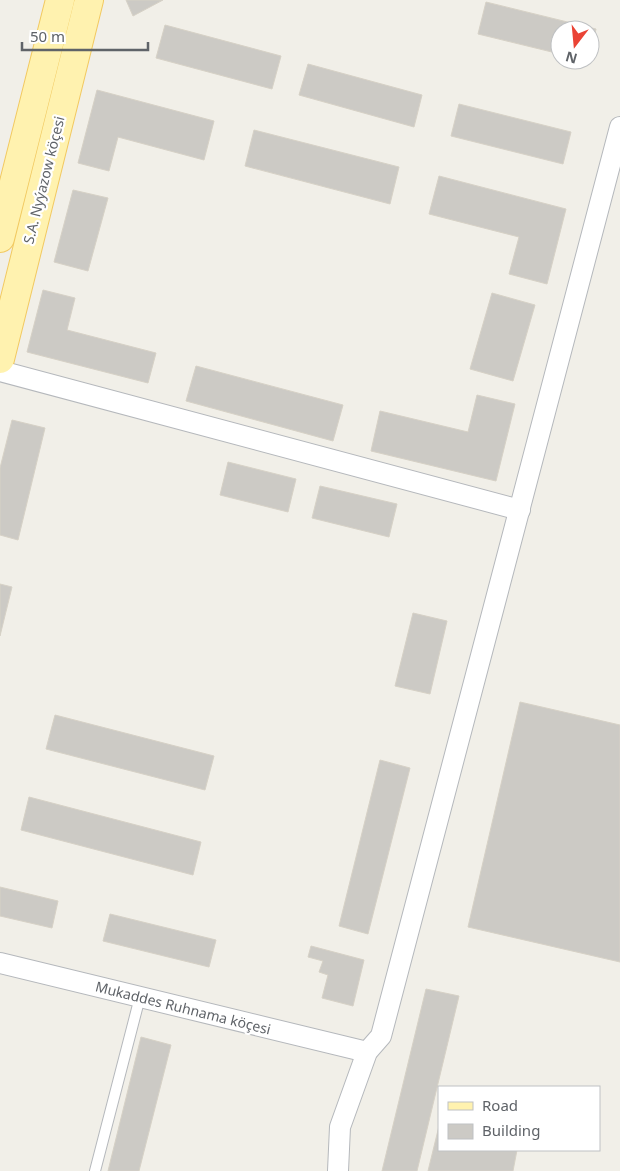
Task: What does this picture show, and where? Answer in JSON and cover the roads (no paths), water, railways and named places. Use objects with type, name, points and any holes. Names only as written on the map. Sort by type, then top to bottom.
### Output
[{"type":"main road","name":"S.A. Nyýazow köçesi","points":[[0,238],[60,0]]},
{"type":"main road","name":"S.A. Nyýazow köçesi","points":[[0,359],[89,0]]},
{"type":"street","points":[[338,1171],[340,1127],[367,1052],[381,1036],[620,127]]},
{"type":"street","points":[[0,371],[520,510]]},
{"type":"street","name":"Mukaddes Ruhnama köçesi","points":[[0,963],[367,1052]]},
{"type":"lane","points":[[95,1171],[140,997]]}]
